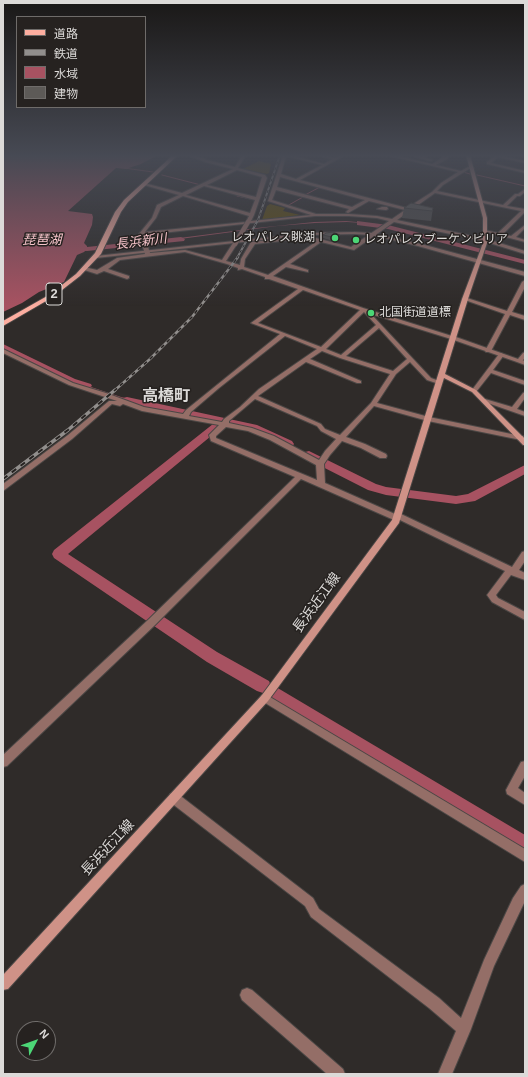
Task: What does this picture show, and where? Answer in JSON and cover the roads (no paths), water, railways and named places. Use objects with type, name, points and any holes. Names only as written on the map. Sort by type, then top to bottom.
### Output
[{"type":"main road","name":"2","points":[[3,324],[50,296],[84,269],[97,256],[118,212],[123,205]]},
{"type":"main road","name":"長浜近江線","points":[[3,984],[265,698],[398,517],[465,299],[485,241],[485,218],[482,205]]},
{"type":"main road","points":[[442,375],[474,391],[523,440]]},
{"type":"street","points":[[141,235],[154,218],[160,205]]},
{"type":"street","points":[[220,205],[252,215]]},
{"type":"street","points":[[223,262],[248,222],[256,205]]},
{"type":"street","points":[[284,205],[321,215]]},
{"type":"street","points":[[338,205],[352,209]]},
{"type":"street","points":[[344,214],[358,205]]},
{"type":"street","points":[[393,205],[408,209]]},
{"type":"street","points":[[240,268],[252,243],[308,237],[352,249],[414,205]]},
{"type":"street","points":[[499,205],[524,211]]},
{"type":"street","points":[[369,216],[380,210]]},
{"type":"street","points":[[499,235],[524,211]]},
{"type":"street","points":[[141,235],[321,215],[344,214],[369,216],[393,221],[485,241],[525,253]]},
{"type":"street","points":[[507,248],[525,226]]},
{"type":"street","points":[[485,231],[513,240],[525,246]]},
{"type":"street","points":[[97,256],[147,252],[308,234],[332,232],[373,233],[479,259],[525,274]]},
{"type":"street","points":[[141,235],[147,252]]},
{"type":"street","points":[[267,278],[321,240]]},
{"type":"street","points":[[513,240],[525,241]]},
{"type":"street","points":[[84,269],[97,272],[119,259],[147,252],[184,251],[223,262],[267,278],[453,338],[522,362],[525,354]]},
{"type":"street","points":[[286,265],[306,272]]},
{"type":"street","points":[[104,269],[127,277]]},
{"type":"street","points":[[488,350],[523,289],[525,282]]},
{"type":"street","points":[[301,289],[254,323],[323,348],[342,357],[394,373]]},
{"type":"street","points":[[518,296],[525,298]]},
{"type":"street","points":[[465,299],[525,318]]},
{"type":"street","points":[[365,310],[429,379],[439,382]]},
{"type":"street","points":[[365,310],[323,348],[312,354],[307,360],[264,388],[223,422],[212,435],[213,439],[398,517],[525,577]]},
{"type":"street","points":[[342,357],[379,325]]},
{"type":"street","points":[[186,414],[284,334]]},
{"type":"street","points":[[3,351],[71,384],[104,394],[142,409]]},
{"type":"street","points":[[474,391],[502,355]]},
{"type":"street","points":[[321,484],[321,462],[327,453],[373,404],[394,373],[410,359]]},
{"type":"street","points":[[307,360],[359,382]]},
{"type":"street","points":[[490,371],[525,383]]},
{"type":"street","points":[[513,410],[525,394]]},
{"type":"street","points":[[255,397],[319,424],[323,430],[363,446],[383,456]]},
{"type":"street","points":[[485,401],[525,414]]},
{"type":"street","points":[[3,488],[70,437],[111,402],[142,409],[186,414],[250,429],[321,462]]},
{"type":"street","points":[[373,404],[428,419],[523,440]]},
{"type":"street","points":[[3,762],[156,618],[300,476]]},
{"type":"street","points":[[525,554],[491,595],[495,600],[525,616]]},
{"type":"street","points":[[265,698],[525,856]]},
{"type":"street","points":[[525,766],[511,790],[525,800]]},
{"type":"street","points":[[174,798],[309,902],[315,913],[434,1003],[464,1029]]},
{"type":"street","points":[[445,1074],[464,1029],[488,964],[517,902],[525,890]]},
{"type":"street","points":[[247,995],[338,1074]]},
{"type":"water","name":"琵琶湖","points":[[3,205],[74,205],[68,211],[92,214],[92,225],[84,243],[87,246],[87,249],[77,255],[64,282],[39,292],[22,303],[3,312]]},
{"type":"water","points":[[346,221],[377,224],[347,222],[315,223],[277,226],[164,240],[257,228],[314,222]]},
{"type":"water","points":[[73,381],[144,403],[142,405],[119,399],[70,382]]},
{"type":"waterway","name":"長浜新川","points":[[360,223],[388,227],[525,262]]},
{"type":"waterway","name":"長浜新川","points":[[69,248],[87,249],[181,239]]},
{"type":"waterway","points":[[3,347],[71,381],[87,386]]},
{"type":"waterway","points":[[127,400],[253,427],[288,444]]},
{"type":"waterway","points":[[219,421],[218,425],[59,554],[212,657],[263,686]]},
{"type":"waterway","points":[[309,455],[372,487],[386,491],[456,500],[471,498],[525,469]]},
{"type":"waterway","points":[[276,694],[525,845]]},
{"type":"railway","points":[[237,258],[258,220],[263,205]]},
{"type":"railway","points":[[114,391],[150,359],[192,317],[238,257]]},
{"type":"railway","points":[[3,479],[68,430],[115,390]]},
{"type":"place","name":"レオパレス眺湖Ⅰ","points":[[335,238]]},
{"type":"place","name":"レオパレスブーケンビリア","points":[[356,240]]},
{"type":"place","name":"北国街道道標","points":[[371,313]]},
{"type":"district","name":"高橋町","points":[[166,397]]}]
